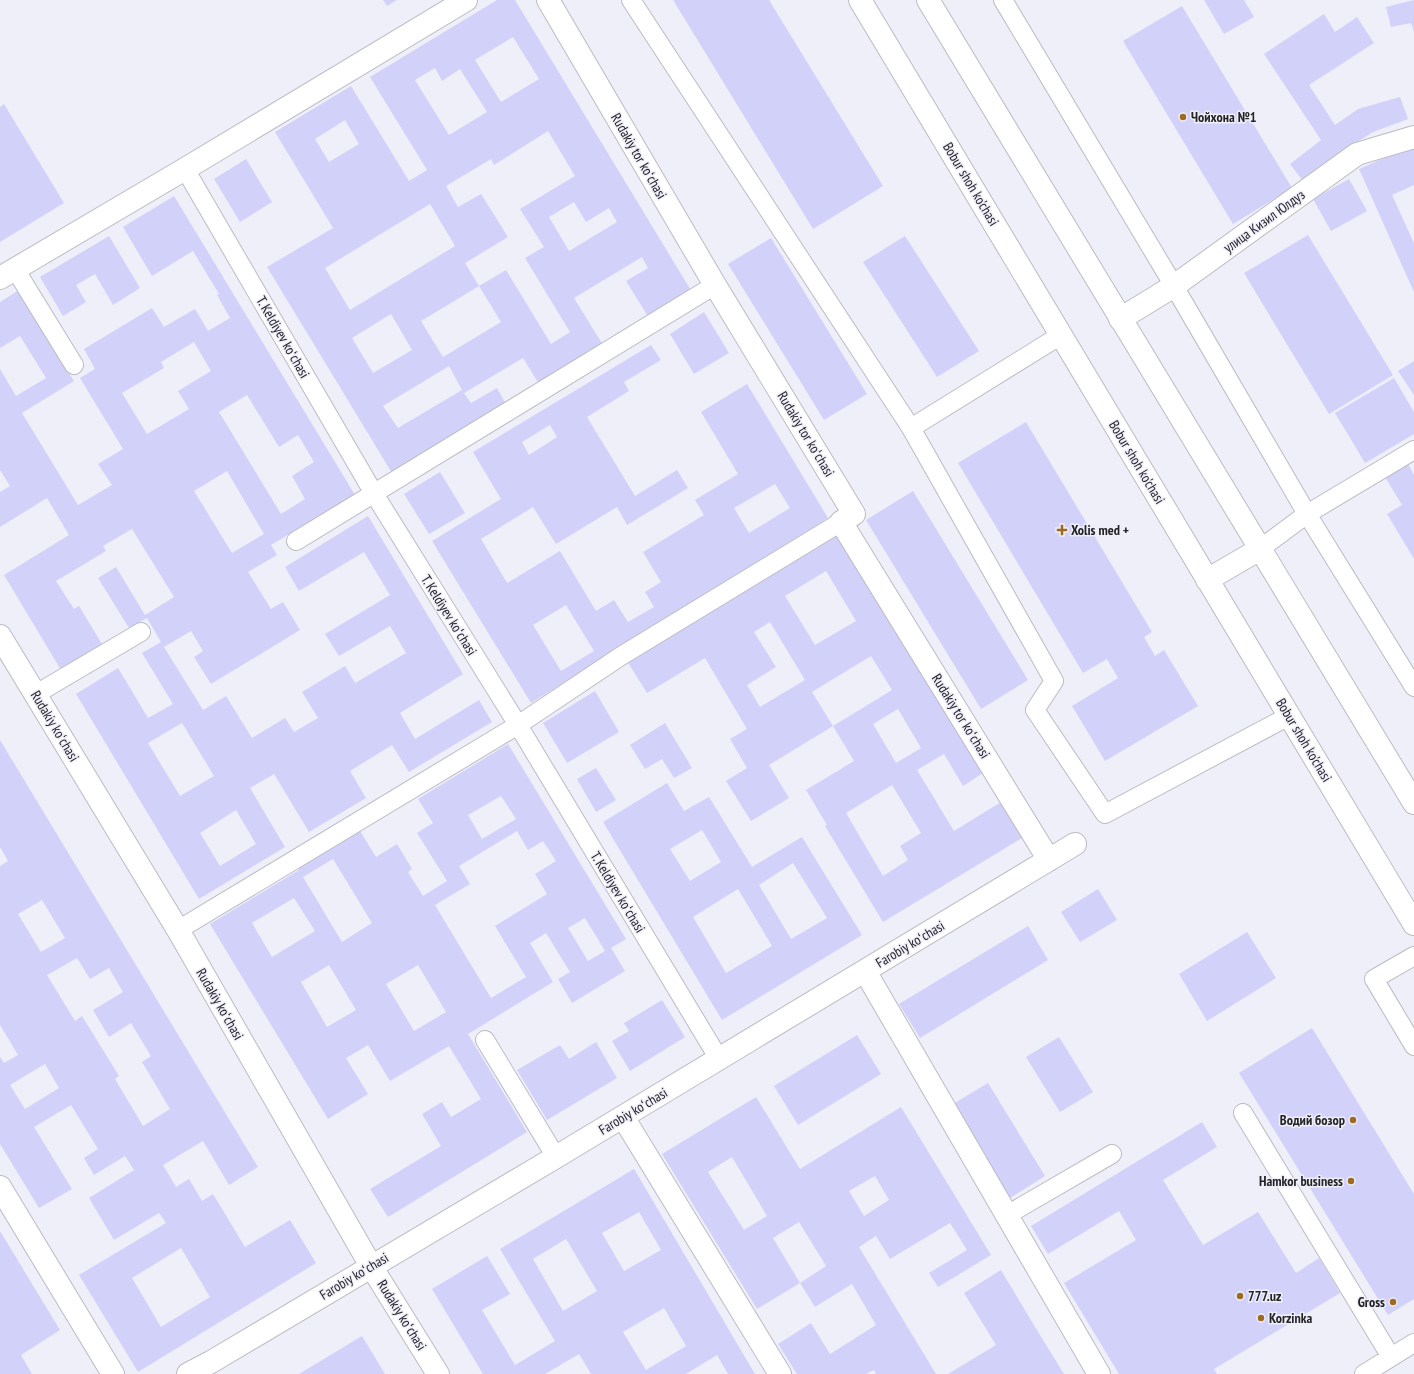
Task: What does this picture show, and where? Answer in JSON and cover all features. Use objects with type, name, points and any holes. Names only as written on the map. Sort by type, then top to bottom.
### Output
[{"type":"street","points":[[7,274],[466,0]]},
{"type":"street","name":"Rudakiy tor koʻchasi","points":[[548,0],[715,285],[854,514],[841,522],[1049,860]]},
{"type":"street","name":"Bobur shoh ko'chasi","points":[[860,0],[1414,924]]},
{"type":"street","points":[[928,0],[1414,803]]},
{"type":"street","name":"улица Кизил Юлдуз","points":[[1120,319],[1174,286],[1357,154],[1414,137]]},
{"type":"street","points":[[1207,580],[1260,549]]},
{"type":"street","name":"Rudakiy koʻchasi","points":[[0,636],[178,930],[371,1266],[438,1374]]},
{"type":"street","name":"Farobiy koʻchasi","points":[[188,1374],[211,1362],[556,1157],[1075,844]]},
{"type":"street","points":[[865,971],[1099,1374]]},
{"type":"street","points":[[623,1116],[780,1374]]},
{"type":"street","points":[[0,1187],[113,1374]]},
{"type":"lane","points":[[631,0],[911,428],[1054,682],[1035,710],[1105,814],[1289,716]]},
{"type":"lane","points":[[1004,0],[1174,286],[1307,514],[1414,687]]},
{"type":"lane","name":"T. Keldiyev koʻchasi","points":[[185,169],[373,492],[518,725],[719,1059]]},
{"type":"lane","points":[[7,274],[74,365]]},
{"type":"lane","points":[[296,540],[715,285]]},
{"type":"lane","points":[[911,428],[1061,335]]},
{"type":"lane","points":[[1260,549],[1307,514],[1414,450]]},
{"type":"lane","points":[[178,930],[518,725],[622,656],[841,522]]},
{"type":"lane","points":[[36,694],[142,632]]},
{"type":"lane","points":[[1414,956],[1374,979],[1414,1046]]},
{"type":"lane","points":[[485,1040],[556,1157]]},
{"type":"lane","points":[[1243,1113],[1391,1357]]},
{"type":"lane","points":[[1007,1215],[1112,1154]]},
{"type":"lane","points":[[1364,1374],[1414,1343]]},
{"type":"building","points":[[383,0],[397,0],[387,6]]},
{"type":"building","points":[[497,0],[515,0],[692,292],[649,318],[626,281],[648,268],[642,257],[574,298],[603,345],[539,384],[523,358],[464,393],[471,403],[497,388],[506,404],[392,473],[267,267],[333,228],[275,132],[351,86],[409,181],[427,170],[370,77]],"holes":[[[513,37],[539,79],[501,102],[475,60]],[[435,68],[442,81],[460,69],[487,112],[449,135],[415,80]],[[345,120],[359,144],[329,162],[315,139]],[[548,131],[575,176],[520,209],[544,247],[525,258],[570,332],[551,344],[506,270],[479,286],[465,263],[508,237],[481,194],[458,207],[446,186],[491,159],[494,165]],[[574,202],[586,222],[609,208],[617,222],[569,251],[549,217]],[[430,204],[455,246],[350,310],[325,268]],[[479,286],[501,322],[443,357],[421,321]],[[391,314],[412,350],[373,373],[352,338]],[[449,366],[462,390],[398,428],[383,406]]]},
{"type":"building","points":[[673,0],[769,0],[883,186],[813,229]]},
{"type":"building","points":[[1204,0],[1244,0],[1254,17],[1224,34]]},
{"type":"building","points":[[1414,0],[1414,32],[1411,23],[1391,27],[1386,7]]},
{"type":"building","points":[[1182,6],[1292,188],[1233,224],[1123,41]]},
{"type":"building","points":[[1324,14],[1335,32],[1357,17],[1374,43],[1309,85],[1335,125],[1358,109],[1400,97],[1408,119],[1373,132],[1332,158],[1303,181],[1290,164],[1321,140],[1264,54]]},
{"type":"building","points":[[4,104],[64,203],[0,242],[0,107]]},
{"type":"building","points":[[1414,145],[1414,185],[1392,195],[1414,243],[1414,292],[1359,169]]},
{"type":"building","points":[[246,159],[272,202],[240,222],[214,179]]},
{"type":"building","points":[[1349,179],[1367,211],[1331,231],[1313,199]]},
{"type":"building","points":[[174,196],[355,495],[271,545],[277,555],[248,572],[271,609],[283,602],[300,630],[211,684],[194,657],[203,651],[191,631],[164,647],[203,710],[226,696],[252,738],[285,718],[294,732],[318,718],[302,692],[345,666],[355,683],[406,653],[390,626],[339,656],[325,634],[390,595],[364,552],[299,591],[285,567],[368,516],[463,674],[400,713],[415,739],[479,700],[492,722],[409,772],[392,745],[350,771],[366,798],[309,832],[274,774],[250,788],[285,847],[199,899],[76,694],[118,668],[148,718],[173,704],[142,653],[161,642],[147,618],[129,628],[98,578],[116,567],[145,615],[174,597],[132,529],[103,546],[106,551],[56,581],[74,609],[79,606],[102,644],[61,670],[4,575],[69,535],[47,498],[0,527],[0,492],[10,486],[0,470],[0,369],[16,396],[46,378],[20,336],[0,348],[0,302],[19,290],[74,381],[22,413],[78,505],[112,485],[98,464],[123,449],[80,378],[95,369],[84,349],[152,308],[164,327],[195,309],[208,331],[230,318],[217,295],[219,294],[193,251],[152,276],[123,227]],"holes":[[[194,342],[211,371],[178,391],[189,409],[147,434],[122,393],[164,368],[161,362]],[[247,395],[279,447],[298,435],[314,462],[292,476],[305,499],[281,514],[219,412]],[[227,471],[264,534],[232,553],[194,491]],[[182,723],[214,776],[180,796],[148,743]],[[236,810],[256,844],[220,866],[200,833]]]},
{"type":"building","points":[[1308,235],[1393,375],[1329,414],[1244,273]]},
{"type":"building","points":[[109,236],[140,288],[113,305],[95,274],[76,285],[86,302],[63,316],[40,277]]},
{"type":"building","points":[[905,236],[979,351],[937,377],[863,262]]},
{"type":"building","points":[[771,238],[867,394],[824,420],[728,264]]},
{"type":"building","points":[[704,312],[729,353],[694,374],[670,334]]},
{"type":"building","points":[[651,345],[661,360],[624,382],[629,391],[587,417],[635,496],[677,470],[688,488],[627,525],[617,507],[556,544],[533,507],[481,539],[507,583],[560,551],[596,611],[614,600],[628,622],[654,607],[645,592],[661,582],[643,552],[704,515],[695,500],[738,474],[701,412],[747,384],[828,518],[531,703],[432,541],[501,499],[473,452]],"holes":[[[550,425],[557,437],[529,455],[522,442]],[[775,484],[790,508],[749,533],[734,508]],[[566,605],[594,651],[561,671],[533,625]]]},
{"type":"building","points":[[1414,361],[1414,395],[1398,371]]},
{"type":"building","points":[[1394,378],[1414,412],[1414,434],[1365,463],[1335,413]]},
{"type":"building","points":[[1026,422],[1152,632],[1144,637],[1155,656],[1164,650],[1198,706],[1105,761],[1072,706],[1118,678],[1107,659],[1083,673],[958,463]]},
{"type":"building","points":[[1408,464],[1414,475],[1414,559],[1387,514],[1402,505],[1385,477]]},
{"type":"building","points":[[440,472],[465,513],[429,534],[404,494]]},
{"type":"building","points":[[913,491],[1028,680],[981,709],[866,520]]},
{"type":"building","points":[[838,534],[983,773],[963,786],[944,754],[917,770],[954,831],[1001,802],[1022,838],[883,922],[825,826],[827,825],[806,790],[854,761],[833,726],[769,765],[789,798],[751,821],[726,781],[747,768],[730,739],[747,729],[705,658],[647,693],[627,661]],"holes":[[[826,571],[856,621],[815,645],[785,596]],[[770,622],[805,680],[760,707],[747,685],[776,667],[754,632]],[[871,656],[892,690],[833,726],[812,692]],[[898,709],[921,748],[896,763],[873,724]],[[892,785],[921,833],[900,846],[908,860],[883,876],[846,813]]]},
{"type":"building","points":[[595,691],[619,732],[567,763],[543,723]]},
{"type":"building","points":[[665,723],[692,768],[674,778],[662,759],[645,769],[630,745]]},
{"type":"building","points":[[0,740],[258,1167],[229,1185],[203,1141],[163,1165],[176,1187],[189,1179],[202,1201],[213,1194],[245,1247],[290,1220],[316,1263],[138,1372],[79,1275],[166,1223],[159,1213],[114,1240],[89,1198],[134,1170],[125,1156],[94,1175],[84,1158],[98,1149],[71,1105],[34,1127],[72,1189],[39,1208],[0,1144],[0,1057],[4,1063],[18,1055],[0,1025],[0,866],[8,861],[0,847]],"holes":[[[42,900],[65,938],[41,952],[18,914]],[[77,958],[90,979],[109,968],[123,992],[93,1010],[109,1037],[131,1023],[151,1056],[142,1062],[170,1109],[143,1126],[115,1079],[119,1076],[82,1016],[75,1021],[47,975]],[[45,1064],[59,1088],[25,1109],[10,1085]],[[181,1248],[210,1297],[161,1327],[132,1278]]]},
{"type":"building","points":[[508,744],[626,939],[611,948],[625,971],[572,1003],[558,979],[570,972],[546,933],[530,943],[553,982],[468,1034],[527,1132],[388,1217],[370,1189],[441,1146],[422,1114],[442,1102],[451,1117],[481,1099],[449,1046],[390,1081],[368,1045],[346,1058],[368,1094],[328,1119],[210,924],[299,870],[295,864],[357,826],[376,857],[397,844],[412,869],[408,872],[423,896],[447,881],[417,833],[433,823],[418,799]],"holes":[[[501,796],[516,819],[482,839],[468,815]],[[517,831],[528,850],[543,841],[556,861],[535,874],[547,894],[495,926],[526,977],[491,998],[435,905],[470,884],[459,866]],[[333,859],[372,923],[342,942],[303,877]],[[294,898],[315,931],[272,957],[252,923]],[[585,918],[605,951],[588,961],[568,928]],[[329,965],[356,1010],[327,1027],[301,982]],[[418,965],[446,1012],[414,1031],[386,984]]]},
{"type":"building","points":[[596,768],[616,800],[596,812],[577,779]]},
{"type":"building","points":[[667,783],[684,811],[709,797],[752,867],[802,837],[862,935],[722,1020],[603,822]],"holes":[[[702,830],[721,862],[690,881],[670,849]],[[793,863],[827,918],[791,939],[759,885]],[[738,889],[772,946],[726,973],[693,917]]]},
{"type":"building","points":[[1098,889],[1117,920],[1080,942],[1061,912]]},
{"type":"building","points":[[1028,926],[1048,960],[920,1038],[899,1004]]},
{"type":"building","points":[[1247,932],[1276,978],[1207,1021],[1179,974]]},
{"type":"building","points":[[662,1000],[685,1037],[630,1071],[612,1041],[629,1031],[624,1023]]},
{"type":"building","points":[[1312,1028],[1414,1194],[1414,1299],[1388,1315],[1239,1073]]},
{"type":"building","points":[[857,1035],[881,1074],[798,1125],[774,1086]]},
{"type":"building","points":[[1059,1037],[1093,1092],[1060,1112],[1026,1057]]},
{"type":"building","points":[[596,1042],[617,1078],[547,1120],[517,1070],[560,1045],[569,1059]]},
{"type":"building","points":[[988,1083],[1045,1176],[1010,1198],[953,1104]]},
{"type":"building","points":[[756,1097],[800,1169],[901,1107],[991,1255],[938,1287],[929,1273],[967,1250],[950,1223],[890,1259],[876,1236],[859,1247],[936,1374],[876,1374],[874,1370],[866,1374],[797,1374],[778,1344],[811,1323],[830,1354],[876,1325],[852,1284],[815,1307],[800,1283],[757,1309],[662,1154]],"holes":[[[732,1157],[767,1216],[744,1230],[708,1172]],[[875,1176],[889,1200],[864,1216],[849,1191]],[[799,1222],[826,1266],[800,1283],[773,1238]]]},
{"type":"building","points":[[1202,1122],[1217,1147],[1163,1180],[1203,1245],[1258,1212],[1296,1273],[1319,1258],[1340,1293],[1214,1369],[1217,1374],[1119,1374],[1064,1283],[1136,1240],[1119,1211],[1048,1254],[1031,1226]]},
{"type":"building","points":[[634,1169],[755,1374],[728,1374],[717,1355],[686,1374],[591,1374],[579,1354],[545,1374],[483,1374],[432,1289],[487,1256],[510,1294],[482,1310],[515,1365],[555,1341],[500,1249]],"holes":[[[639,1212],[661,1250],[624,1271],[602,1233]],[[566,1239],[597,1291],[563,1311],[533,1259]],[[664,1308],[686,1346],[646,1370],[623,1332]]]},
{"type":"building","points":[[0,1231],[60,1330],[21,1355],[32,1374],[0,1374]]},
{"type":"building","points":[[1001,1270],[1064,1374],[948,1374],[996,1345],[964,1293]]},
{"type":"building","points":[[362,1336],[385,1374],[299,1374]]},
{"type":"place","name":"Чойхона №1","points":[[1183,117]]},
{"type":"place","name":"Xolis med +","points":[[1062,530]]},
{"type":"place","name":"Водий бозор","points":[[1353,1120]]},
{"type":"place","name":"Hamkor business","points":[[1351,1181]]},
{"type":"place","name":"777.uz","points":[[1240,1296]]},
{"type":"place","name":"Gross","points":[[1393,1302]]},
{"type":"place","name":"Korzinka","points":[[1261,1318]]}]
